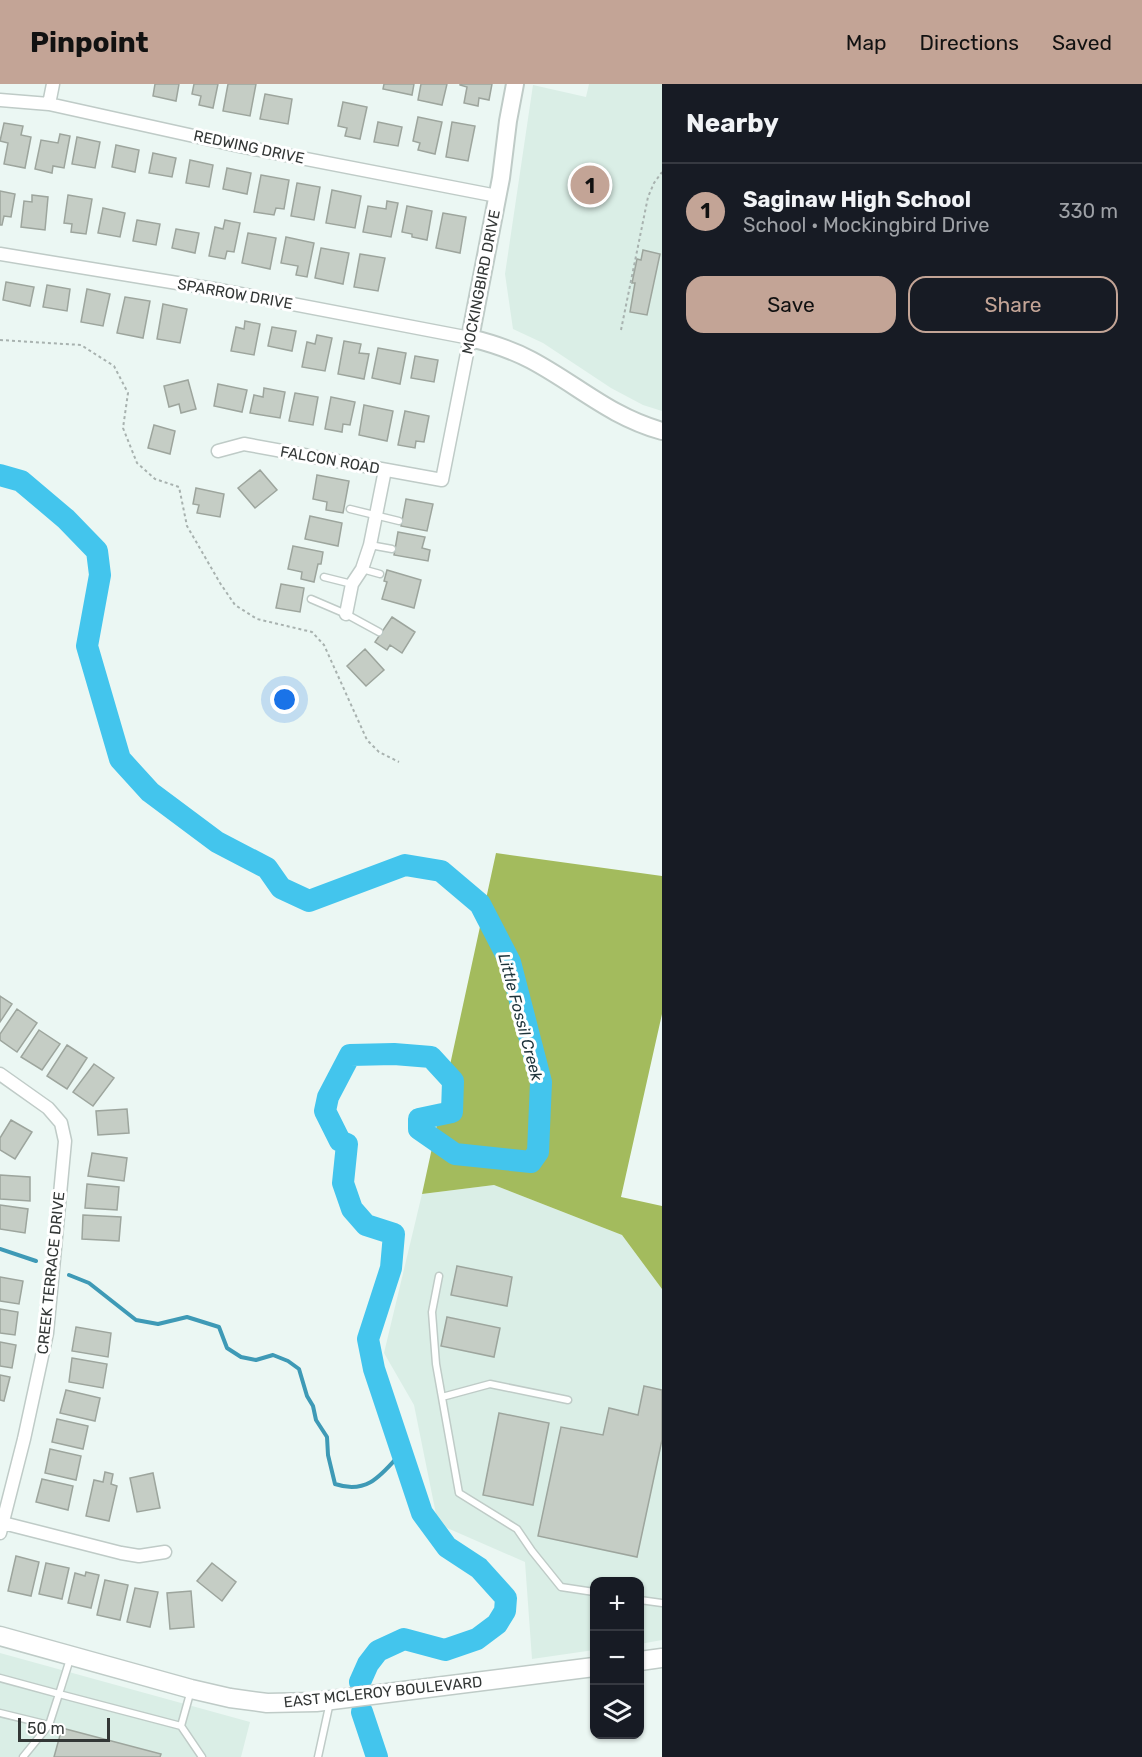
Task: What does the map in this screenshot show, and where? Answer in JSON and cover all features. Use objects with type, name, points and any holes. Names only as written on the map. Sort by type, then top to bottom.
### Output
[{"type":"main road","name":"EAST MCLEROY BOULEVARD","points":[[0,1636],[191,1689],[267,1703],[330,1701],[590,1668]]},
{"type":"main road","points":[[644,1660],[662,1658]]},
{"type":"street","points":[[49,104],[53,84]]},
{"type":"street","name":"MOCKINGBIRD DRIVE","points":[[442,480],[497,196],[515,84]]},
{"type":"street","name":"REDWING DRIVE","points":[[0,100],[49,104],[239,146],[497,196]]},
{"type":"street","name":"SPARROW DRIVE","points":[[0,255],[220,290],[470,338]]},
{"type":"street","points":[[470,338],[531,360],[616,413],[662,431]]},
{"type":"street","name":"FALCON ROAD","points":[[218,451],[244,444],[442,480]]},
{"type":"street","points":[[346,614],[352,584],[362,569],[370,545],[385,470]]},
{"type":"street","name":"CREEK TERRACE DRIVE","points":[[0,1074],[48,1108],[61,1123],[65,1141],[47,1333],[24,1439],[1,1528]]},
{"type":"street","points":[[1,1528],[139,1556],[165,1552]]},
{"type":"lane","points":[[350,509],[399,520]]},
{"type":"lane","points":[[370,545],[392,549]]},
{"type":"lane","points":[[362,569],[380,574]]},
{"type":"lane","points":[[324,577],[352,584]]},
{"type":"lane","points":[[311,599],[379,632]]},
{"type":"lane","points":[[439,1276],[432,1312],[436,1364],[459,1493],[517,1529],[561,1587],[590,1591]]},
{"type":"lane","points":[[442,1397],[490,1384],[568,1400]]},
{"type":"lane","points":[[644,1601],[662,1603]]},
{"type":"lane","points":[[23,1757],[49,1725],[71,1656]]},
{"type":"lane","points":[[0,1678],[181,1726],[202,1757]]},
{"type":"lane","points":[[181,1726],[191,1689]]},
{"type":"lane","points":[[318,1757],[330,1701]]},
{"type":"lane","points":[[0,1713],[49,1725]]},
{"type":"path","points":[[621,330],[650,189],[662,172]]},
{"type":"path","points":[[0,340],[81,345],[114,366],[128,393],[123,428],[137,463],[155,479],[179,487],[187,526],[235,605],[257,619],[312,632],[324,645],[367,740],[379,753],[399,762]]},
{"type":"shaded area","points":[[589,84],[662,84],[662,411],[643,405],[611,388],[543,343],[513,329],[505,274],[533,85],[586,97]]},
{"type":"shaded area","points":[[494,1185],[622,1235],[662,1289],[662,1640],[644,1643],[644,1577],[590,1577],[590,1651],[532,1659],[525,1562],[438,1524],[414,1405],[384,1353],[422,1194]]},
{"type":"shaded area","points":[[0,1653],[250,1722],[241,1757],[0,1757]]},
{"type":"green space","points":[[496,853],[662,876],[662,1014],[621,1197],[662,1206],[662,1289],[622,1235],[494,1185],[422,1194]]},
{"type":"building","points":[[155,84],[179,84],[176,101],[153,96]]},
{"type":"building","points":[[194,84],[218,84],[213,108],[199,105],[201,96],[192,94]]},
{"type":"building","points":[[228,84],[256,84],[250,116],[223,111]]},
{"type":"building","points":[[384,84],[414,84],[412,95],[383,89]]},
{"type":"building","points":[[421,84],[447,84],[442,105],[418,100]]},
{"type":"building","points":[[460,84],[492,84],[489,100],[479,98],[478,106],[464,103],[467,87]]},
{"type":"building","points":[[265,94],[292,99],[288,124],[260,119]]},
{"type":"building","points":[[343,102],[367,107],[360,139],[345,136],[347,128],[338,126]]},
{"type":"building","points":[[418,117],[442,122],[435,154],[418,150],[420,143],[413,141]]},
{"type":"building","points":[[378,122],[402,127],[398,146],[374,142]]},
{"type":"building","points":[[452,122],[475,126],[468,161],[446,157]]},
{"type":"building","points":[[4,123],[23,126],[21,135],[31,137],[25,168],[4,164],[8,143],[0,141]]},
{"type":"building","points":[[60,134],[70,136],[64,168],[53,166],[52,173],[35,169],[41,140],[58,143]]},
{"type":"building","points":[[77,137],[100,142],[95,168],[72,164]]},
{"type":"building","points":[[116,145],[139,150],[135,172],[112,167]]},
{"type":"building","points":[[153,153],[176,158],[172,177],[149,173]]},
{"type":"building","points":[[190,160],[213,165],[209,187],[186,183]]},
{"type":"building","points":[[227,168],[251,173],[247,194],[223,189]]},
{"type":"building","points":[[261,175],[289,180],[284,209],[276,208],[274,215],[254,212]]},
{"type":"building","points":[[297,183],[320,187],[314,220],[291,216]]},
{"type":"building","points":[[332,190],[361,196],[355,228],[326,223]]},
{"type":"building","points":[[0,191],[15,194],[11,217],[4,216],[2,225],[0,225]]},
{"type":"building","points":[[32,195],[48,197],[45,230],[21,227],[24,201],[32,202]]},
{"type":"building","points":[[68,195],[92,199],[86,234],[71,232],[72,224],[64,223]]},
{"type":"building","points":[[387,201],[398,203],[391,237],[363,232],[368,206],[386,209]]},
{"type":"building","points":[[407,206],[432,211],[427,240],[402,232]]},
{"type":"building","points":[[103,208],[125,213],[120,237],[98,233]]},
{"type":"building","points":[[443,213],[466,217],[460,253],[436,248]]},
{"type":"building","points":[[137,220],[160,224],[156,245],[133,241]]},
{"type":"building","points":[[225,220],[240,223],[234,252],[227,251],[225,259],[209,256],[215,227],[223,229]]},
{"type":"building","points":[[176,229],[199,233],[195,253],[172,248]]},
{"type":"building","points":[[248,233],[276,238],[270,269],[242,263]]},
{"type":"building","points":[[286,237],[314,243],[307,277],[296,275],[298,266],[281,263]]},
{"type":"building","points":[[321,248],[349,253],[343,284],[315,278]]},
{"type":"building","points":[[643,250],[660,254],[647,315],[630,312],[635,283],[632,283],[637,259],[641,260]]},
{"type":"building","points":[[360,254],[385,258],[378,291],[354,287]]},
{"type":"building","points":[[6,282],[34,287],[30,306],[3,300]]},
{"type":"building","points":[[47,285],[70,289],[67,311],[43,307]]},
{"type":"building","points":[[87,289],[110,294],[103,326],[81,322]]},
{"type":"building","points":[[125,297],[150,301],[143,338],[117,333]]},
{"type":"building","points":[[163,304],[187,309],[180,343],[157,339]]},
{"type":"building","points":[[245,321],[260,324],[254,355],[231,351],[236,327],[244,329]]},
{"type":"building","points":[[272,327],[296,331],[292,351],[268,346]]},
{"type":"building","points":[[317,335],[332,338],[325,371],[302,367],[307,342],[315,344]]},
{"type":"building","points":[[344,341],[361,344],[359,353],[369,354],[364,379],[338,374]]},
{"type":"building","points":[[378,348],[406,353],[400,384],[372,378]]},
{"type":"building","points":[[415,356],[438,360],[434,382],[411,378]]},
{"type":"building","points":[[188,380],[196,409],[181,413],[179,404],[169,407],[164,386]]},
{"type":"building","points":[[218,384],[247,390],[242,412],[214,406]]},
{"type":"building","points":[[264,388],[285,392],[280,418],[250,413],[254,395],[263,397]]},
{"type":"building","points":[[295,393],[318,397],[313,425],[289,421]]},
{"type":"building","points":[[331,397],[355,402],[350,425],[343,424],[342,432],[325,429]]},
{"type":"building","points":[[364,405],[393,411],[387,441],[359,435]]},
{"type":"building","points":[[405,411],[429,416],[424,442],[416,441],[415,448],[398,445]]},
{"type":"building","points":[[154,425],[175,431],[170,454],[148,448]]},
{"type":"building","points":[[260,470],[277,490],[255,508],[238,488]]},
{"type":"building","points":[[317,475],[349,481],[343,513],[326,510],[327,502],[313,499]]},
{"type":"building","points":[[196,488],[224,494],[220,517],[197,513],[199,505],[193,504]]},
{"type":"building","points":[[406,499],[433,504],[427,531],[401,526]]},
{"type":"building","points":[[310,516],[342,523],[338,546],[305,539]]},
{"type":"building","points":[[398,532],[425,537],[422,548],[430,550],[428,561],[394,555]]},
{"type":"building","points":[[293,546],[323,552],[314,582],[301,579],[302,572],[288,569]]},
{"type":"building","points":[[387,570],[421,580],[414,608],[382,599],[387,582],[384,581]]},
{"type":"building","points":[[281,584],[304,588],[300,612],[276,608]]},
{"type":"building","points":[[392,617],[415,632],[402,653],[390,645],[387,650],[375,642]]},
{"type":"building","points":[[365,649],[384,670],[366,686],[347,666]]},
{"type":"building","points":[[0,996],[12,1004],[0,1022]]},
{"type":"building","points":[[17,1009],[37,1023],[17,1052],[0,1040],[0,1034]]},
{"type":"building","points":[[39,1030],[60,1044],[42,1070],[21,1057]]},
{"type":"building","points":[[67,1045],[87,1058],[67,1089],[47,1076]]},
{"type":"building","points":[[94,1064],[114,1078],[93,1106],[73,1092]]},
{"type":"building","points":[[127,1109],[129,1133],[98,1135],[96,1111]]},
{"type":"building","points":[[11,1120],[32,1132],[15,1159],[0,1150],[0,1138]]},
{"type":"building","points":[[92,1153],[127,1158],[124,1181],[88,1176]]},
{"type":"building","points":[[0,1175],[30,1177],[30,1201],[0,1199]]},
{"type":"building","points":[[87,1184],[119,1187],[117,1210],[85,1208]]},
{"type":"building","points":[[0,1205],[28,1209],[25,1233],[0,1229]]},
{"type":"building","points":[[83,1215],[121,1217],[119,1241],[82,1239]]},
{"type":"building","points":[[457,1266],[512,1277],[507,1306],[451,1295]]},
{"type":"building","points":[[0,1277],[23,1281],[19,1304],[0,1301]]},
{"type":"building","points":[[0,1309],[18,1312],[15,1335],[0,1333]]},
{"type":"building","points":[[447,1317],[500,1328],[494,1357],[441,1346]]},
{"type":"building","points":[[76,1327],[111,1333],[108,1357],[72,1351]]},
{"type":"building","points":[[0,1342],[16,1345],[12,1368],[0,1366]]},
{"type":"building","points":[[72,1358],[107,1364],[103,1388],[69,1382]]},
{"type":"building","points":[[0,1375],[10,1377],[4,1401],[0,1400]]},
{"type":"building","points":[[644,1386],[662,1390],[662,1440],[637,1557],[538,1536],[561,1427],[603,1435],[609,1408],[638,1415]]},
{"type":"building","points":[[66,1390],[100,1398],[95,1421],[60,1413]]},
{"type":"building","points":[[499,1413],[549,1423],[533,1505],[483,1495]]},
{"type":"building","points":[[57,1419],[88,1426],[83,1449],[52,1442]]},
{"type":"building","points":[[50,1449],[81,1456],[76,1480],[45,1473]]},
{"type":"building","points":[[105,1472],[113,1474],[111,1484],[117,1486],[109,1521],[86,1516],[94,1480],[103,1482]]},
{"type":"building","points":[[153,1473],[160,1508],[137,1512],[130,1478]]},
{"type":"building","points":[[42,1479],[73,1486],[68,1510],[36,1502]]},
{"type":"building","points":[[16,1556],[39,1562],[31,1596],[8,1591]]},
{"type":"building","points":[[46,1563],[69,1568],[62,1599],[39,1594]]},
{"type":"building","points":[[212,1563],[236,1582],[222,1601],[197,1581]]},
{"type":"building","points":[[86,1572],[99,1575],[91,1608],[68,1603],[75,1573],[85,1576]]},
{"type":"building","points":[[105,1580],[128,1585],[120,1620],[97,1615]]},
{"type":"building","points":[[135,1588],[158,1592],[150,1627],[127,1622]]},
{"type":"building","points":[[191,1591],[194,1627],[170,1629],[167,1593]]},
{"type":"building","points":[[62,1728],[161,1754],[160,1757],[54,1757]]},
{"type":"waterway","name":"Little Fossil Creek","points":[[0,475],[21,481],[66,519],[97,551],[100,575],[87,646],[120,759],[150,792],[217,842],[267,868],[281,888],[309,901],[405,865],[441,871],[480,904],[510,962],[541,1082],[538,1152],[531,1162],[455,1154],[419,1129],[419,1119],[452,1112],[453,1081],[431,1057],[394,1054],[350,1055],[328,1097],[325,1111],[340,1141],[347,1144],[343,1183],[352,1209],[366,1225],[394,1234],[391,1268],[368,1339],[374,1369],[422,1513],[447,1547],[479,1568],[506,1598],[505,1611],[497,1624],[477,1639],[445,1650],[404,1639],[378,1651],[368,1664],[360,1682]]},
{"type":"waterway","points":[[0,1249],[36,1261]]},
{"type":"waterway","points":[[69,1275],[89,1283],[136,1320],[158,1324],[187,1317],[219,1327],[227,1348],[241,1357],[256,1360],[273,1355],[288,1361],[299,1369],[316,1420],[327,1437],[328,1455],[335,1484],[347,1487],[365,1485],[381,1475],[402,1452]]},
{"type":"waterway","name":"Little Fossil Creek","points":[[362,1712],[377,1757]]},
{"type":"place","name":"Saginaw High School","points":[[590,185]]}]
